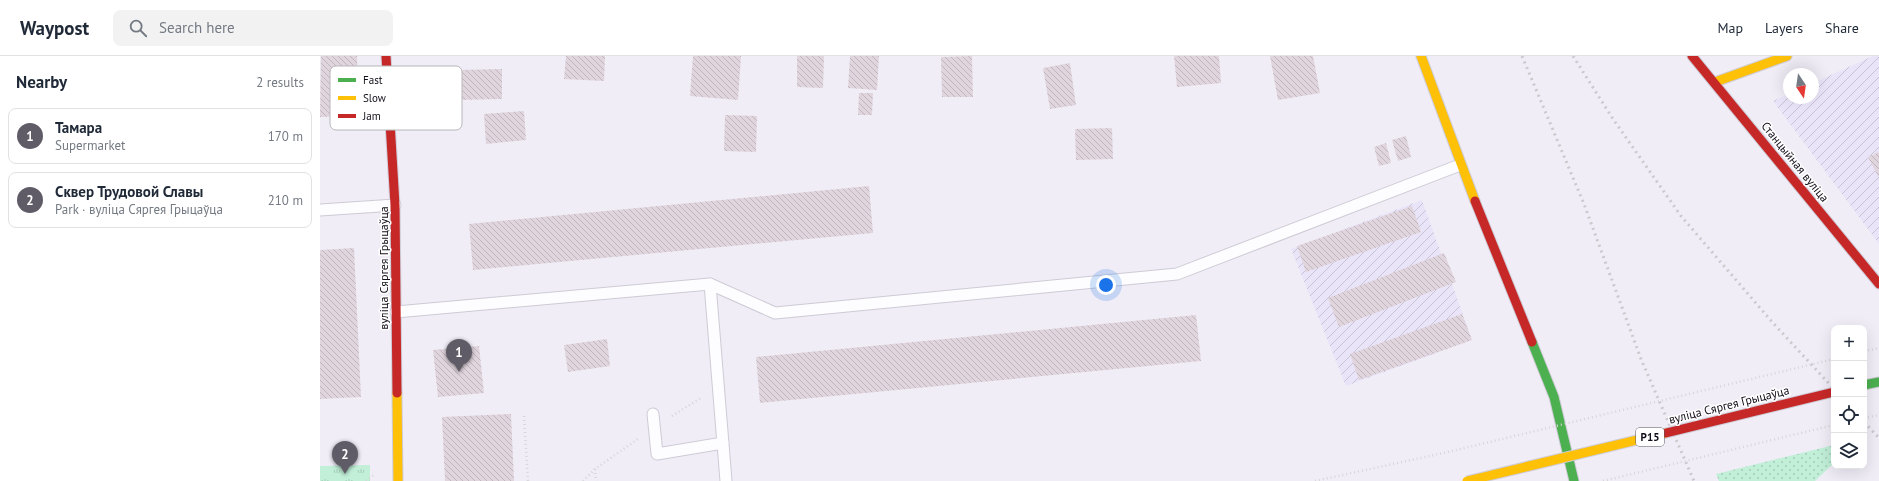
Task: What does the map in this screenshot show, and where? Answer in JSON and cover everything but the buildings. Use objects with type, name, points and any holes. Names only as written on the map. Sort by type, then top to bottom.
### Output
[{"type":"street","name":"вуліца Сяргея Грыцаўца","points":[[386,56],[387,66]]},
{"type":"street","points":[[1421,56],[1460,165],[1554,397],[1574,481]]},
{"type":"street","name":"Станцыйная вуліца","points":[[1692,56],[1715,82],[1879,284]]},
{"type":"street","points":[[1715,82],[1787,56]]},
{"type":"street","name":"вуліца Сяргея Грыцаўца","points":[[391,130],[396,205],[398,481]]},
{"type":"street","points":[[1867,384],[1879,382]]},
{"type":"street","name":"вуліца Сяргея Грыцаўца","points":[[1467,481],[1831,393]]},
{"type":"lane","points":[[396,312],[710,284],[775,312],[1177,274],[1460,165]]},
{"type":"lane","points":[[320,210],[396,205]]},
{"type":"lane","points":[[710,284],[726,481]]},
{"type":"lane","points":[[653,414],[657,454],[723,443]]},
{"type":"path","points":[[1867,350],[1879,348]]},
{"type":"path","points":[[1314,481],[1448,452],[1831,360]]},
{"type":"path","points":[[1867,417],[1879,414]]},
{"type":"path","points":[[524,416],[528,481]]},
{"type":"path","points":[[1603,481],[1831,426]]},
{"type":"path","points":[[595,468],[596,481]]},
{"type":"shaded area","points":[[1873,56],[1879,56],[1879,244],[1773,101],[1783,97],[1783,104],[1819,104],[1819,80]]},
{"type":"shaded area","points":[[1422,200],[1472,340],[1346,386],[1291,249]]},
{"type":"green space","points":[[1831,446],[1831,466],[1815,481],[1719,481],[1716,474]]},
{"type":"green space","points":[[370,465],[370,481],[320,481],[320,466]]},
{"type":"railway","points":[[1522,56],[1584,204],[1641,359],[1694,481]]},
{"type":"railway","points":[[1573,56],[1613,119],[1681,216],[1773,323],[1831,386]]},
{"type":"railway","points":[[1867,425],[1879,438]]},
{"type":"traffic: fast","points":[[1532,342],[1554,397],[1574,481]]},
{"type":"traffic: fast","points":[[1867,384],[1879,382]]},
{"type":"traffic: slow","points":[[1421,56],[1475,201]]},
{"type":"traffic: slow","points":[[1715,82],[1787,56]]},
{"type":"traffic: slow","points":[[397,393],[398,481]]},
{"type":"traffic: slow","points":[[1467,481],[1666,433]]},
{"type":"traffic: jam","points":[[386,56],[387,66]]},
{"type":"traffic: jam","points":[[1692,56],[1879,284]]},
{"type":"traffic: jam","points":[[390,130],[395,205],[397,393]]},
{"type":"traffic: jam","points":[[1475,201],[1532,342]]},
{"type":"traffic: jam","points":[[1666,433],[1831,393]]},
{"type":"place","name":"Тамара","points":[[459,372]]},
{"type":"place","name":"Сквер Трудовой Славы","points":[[345,474]]}]
